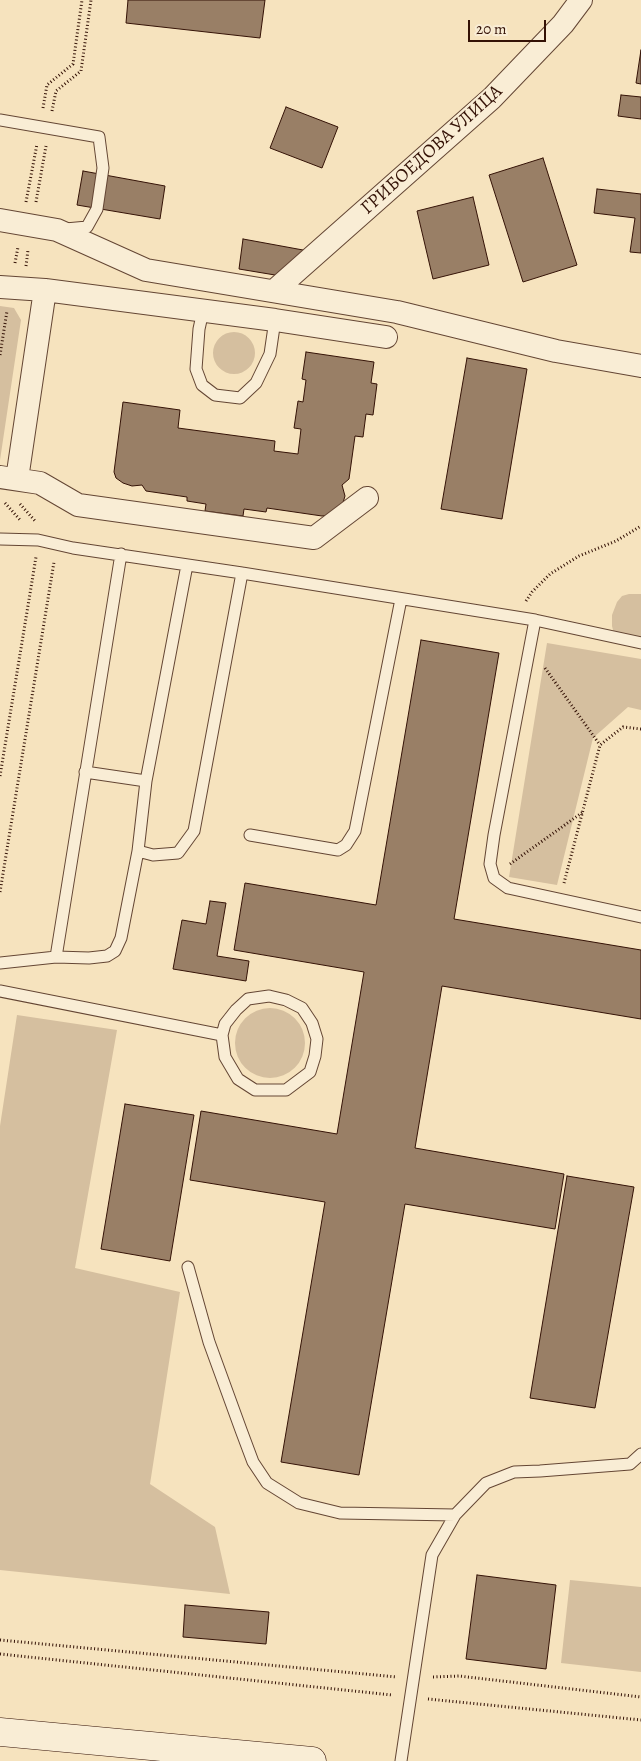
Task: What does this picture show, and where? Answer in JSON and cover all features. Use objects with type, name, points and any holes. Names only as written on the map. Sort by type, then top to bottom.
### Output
[{"type":"main road","points":[[0,1732],[312,1761]]},
{"type":"street","name":"ГРИБОЕДОВА УЛИЦА","points":[[274,291],[492,98],[563,24],[581,0]]},
{"type":"street","points":[[0,220],[57,230],[146,270],[397,312],[556,351],[641,366]]},
{"type":"street","points":[[5,288],[46,290],[275,320],[386,337]]},
{"type":"street","points":[[46,290],[8,478],[40,483],[78,505],[314,538],[367,498]]},
{"type":"lane","points":[[0,120],[99,137],[104,168],[97,209],[87,227],[57,230]]},
{"type":"lane","points":[[202,311],[196,369],[202,385],[215,395],[240,398],[256,384],[270,354],[275,320]]},
{"type":"lane","points":[[0,539],[38,540],[535,620],[641,643]]},
{"type":"lane","points":[[56,957],[121,554]]},
{"type":"lane","points":[[0,964],[56,957],[89,958],[107,956],[115,951],[121,938],[138,851],[146,781],[187,564]]},
{"type":"lane","points":[[138,851],[153,855],[178,853],[194,831],[242,573]]},
{"type":"lane","points":[[250,835],[338,850],[346,845],[355,832],[401,599]]},
{"type":"lane","points":[[535,620],[494,835],[490,864],[494,878],[508,888],[641,917]]},
{"type":"lane","points":[[85,772],[146,781]]},
{"type":"lane","points":[[0,991],[222,1035]]},
{"type":"lane","points":[[269,996],[286,1000],[302,1008],[315,1031],[317,1039],[315,1056],[310,1072],[286,1090],[255,1090],[238,1079],[225,1057],[222,1035],[226,1024],[236,1010],[248,999],[269,996]]},
{"type":"lane","points":[[188,1267],[209,1342],[241,1430],[253,1462],[267,1483],[300,1502],[340,1513],[455,1515]]},
{"type":"lane","points":[[401,1761],[432,1555],[455,1515],[486,1483],[514,1472],[630,1464],[641,1454]]},
{"type":"path","points":[[0,355],[5,288],[22,224],[47,85],[72,64],[82,0]]},
{"type":"path","points":[[0,892],[57,544],[19,503]]},
{"type":"path","points":[[516,618],[532,592],[550,574],[579,556],[616,541],[641,526]]},
{"type":"path","points":[[0,776],[38,540]]},
{"type":"path","points":[[540,661],[600,745]]},
{"type":"path","points":[[564,884],[600,745],[623,726],[641,729]]},
{"type":"path","points":[[503,869],[583,812]]},
{"type":"path","points":[[0,1640],[414,1678],[459,1676],[641,1697]]},
{"type":"path","points":[[0,1654],[641,1720]]},
{"type":"shaded area","points":[[0,306],[14,308],[21,320],[0,460]]},
{"type":"shaded area","points":[[238,332],[246,335],[252,341],[255,353],[252,365],[246,371],[230,374],[222,371],[216,365],[213,349],[216,341],[222,335]]},
{"type":"shaded area","points":[[641,594],[641,638],[614,634],[612,615],[617,602],[622,596]]},
{"type":"shaded area","points":[[547,643],[641,659],[641,710],[628,707],[593,738],[557,885],[509,877]]},
{"type":"shaded area","points":[[270,1008],[283,1011],[295,1018],[302,1030],[305,1043],[302,1056],[295,1068],[283,1075],[270,1078],[257,1075],[245,1068],[238,1056],[235,1043],[238,1030],[245,1018],[257,1011]]},
{"type":"shaded area","points":[[17,1015],[117,1030],[75,1268],[180,1292],[150,1484],[215,1527],[230,1594],[0,1570],[0,1126]]},
{"type":"shaded area","points":[[570,1580],[641,1587],[641,1672],[561,1663]]},
{"type":"building","points":[[128,0],[265,0],[260,38],[126,23]]},
{"type":"building","points":[[641,50],[641,84],[636,83]]},
{"type":"building","points":[[621,95],[641,97],[641,119],[618,116]]},
{"type":"building","points":[[286,107],[338,127],[322,168],[270,148]]},
{"type":"building","points":[[543,158],[577,265],[523,282],[489,175]]},
{"type":"building","points":[[83,171],[165,186],[160,219],[77,205]]},
{"type":"building","points":[[597,189],[641,194],[641,253],[630,252],[635,218],[594,213]]},
{"type":"building","points":[[473,197],[489,265],[433,279],[417,211]]},
{"type":"building","points":[[243,239],[303,250],[281,276],[239,269]]},
{"type":"building","points":[[306,352],[374,362],[371,383],[377,384],[373,415],[366,414],[363,437],[355,436],[349,479],[342,485],[345,496],[342,506],[331,515],[322,516],[267,508],[266,512],[244,509],[243,516],[205,511],[206,504],[187,501],[187,497],[146,491],[142,485],[132,486],[116,478],[114,472],[123,402],[180,410],[178,428],[275,441],[274,451],[298,454],[301,429],[294,428],[298,401],[303,402],[306,380],[302,379]]},
{"type":"building","points":[[467,358],[527,369],[502,519],[441,509]]},
{"type":"building","points":[[421,640],[499,653],[454,919],[641,950],[641,1019],[442,986],[415,1148],[564,1174],[555,1229],[405,1204],[359,1475],[281,1462],[325,1202],[190,1180],[201,1111],[337,1134],[364,972],[234,950],[245,883],[376,905]]},
{"type":"building","points":[[210,901],[226,903],[217,956],[249,961],[246,981],[173,969],[182,920],[206,924]]},
{"type":"building","points":[[125,1104],[194,1115],[170,1261],[101,1249]]},
{"type":"building","points":[[567,1176],[634,1187],[595,1408],[530,1398]]},
{"type":"building","points":[[477,1575],[556,1585],[546,1669],[466,1659]]},
{"type":"building","points":[[185,1605],[269,1612],[266,1644],[183,1637]]}]
